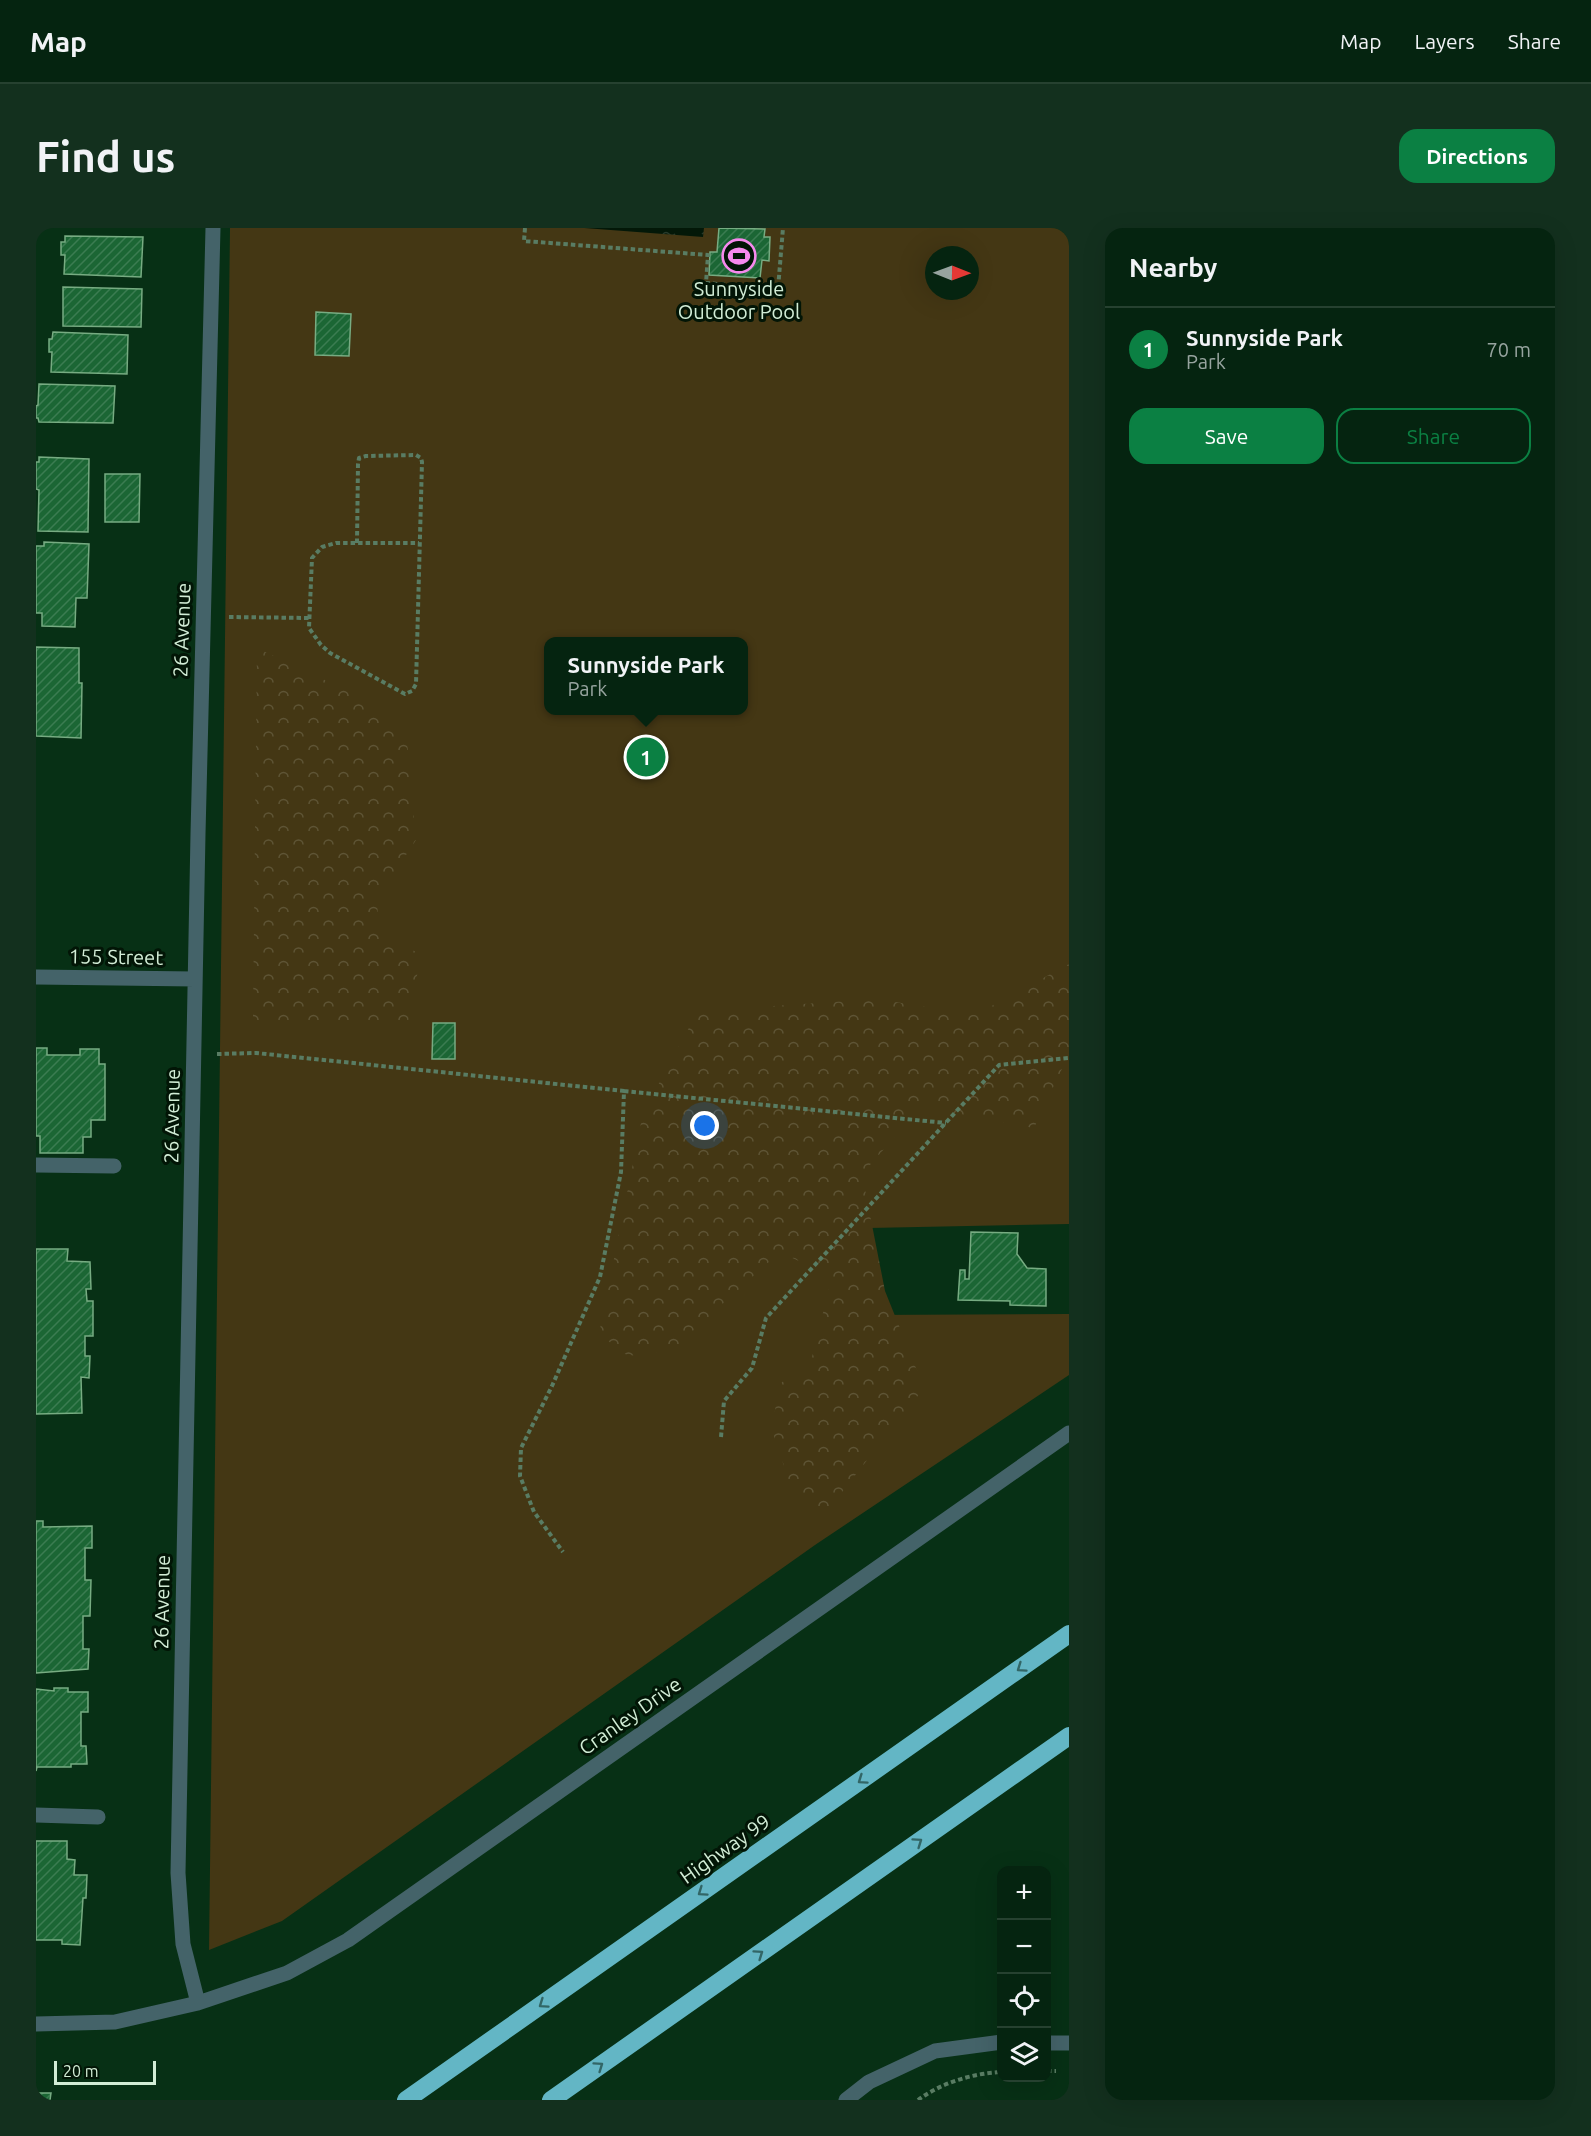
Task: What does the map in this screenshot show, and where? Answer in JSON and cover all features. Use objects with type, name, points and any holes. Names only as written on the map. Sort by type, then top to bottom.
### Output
[{"type":"highway","name":"Highway 99","points":[[406,2100],[1069,1634]]},
{"type":"highway","points":[[551,2100],[1069,1736]]},
{"type":"street","name":"26 Avenue","points":[[198,2003],[183,1944],[178,1873],[195,979],[213,228]]},
{"type":"street","name":"155 Street","points":[[36,977],[195,979]]},
{"type":"street","points":[[36,1166],[114,1166]]},
{"type":"street","name":"Cranley Drive","points":[[36,2024],[115,2022],[198,2003],[287,1973],[348,1940],[1069,1433]]},
{"type":"street","points":[[36,1815],[98,1817]]},
{"type":"street","points":[[846,2100],[869,2082],[934,2051],[997,2042]]},
{"type":"street","points":[[1051,2043],[1069,2043]]},
{"type":"path","points":[[525,228],[524,241],[708,255],[706,283],[778,289],[783,228]]},
{"type":"path","points":[[357,543],[359,458],[416,455],[422,462],[416,684],[412,691],[405,693],[330,653],[309,628],[312,558],[322,547],[336,543],[357,543],[419,543]]},
{"type":"path","points":[[204,616],[309,618]]},
{"type":"path","points":[[194,1055],[256,1053],[946,1123]]},
{"type":"path","points":[[721,1437],[724,1401],[752,1368],[765,1318],[999,1065],[1069,1058]]},
{"type":"path","points":[[562,1552],[534,1512],[520,1476],[521,1448],[552,1386],[600,1277],[621,1172],[624,1091]]},
{"type":"path","points":[[918,2100],[933,2089],[984,2073],[997,2072]]},
{"type":"green space","points":[[230,228],[1069,228],[1069,1224],[869,1228],[867,1315],[1069,1314],[1069,1375],[815,1545],[282,1921],[209,1950]]},
{"type":"green space","points":[[257,648],[350,692],[406,730],[416,840],[378,897],[377,929],[421,955],[408,1022],[253,1020]]},
{"type":"green space","points":[[1069,964],[1069,1054],[1034,1128],[921,1107],[862,1174],[885,1291],[924,1388],[827,1511],[794,1496],[772,1430],[779,1384],[810,1365],[832,1277],[780,1252],[672,1350],[628,1356],[599,1334],[643,1113],[698,1011],[877,999],[975,1015]]},
{"type":"water","points":[[584,228],[704,228],[703,237]]},
{"type":"building","points":[[719,228],[765,229],[764,237],[770,237],[769,261],[762,260],[760,278],[709,275],[710,252],[717,252]]},
{"type":"building","points":[[65,236],[143,237],[141,277],[64,274],[65,255],[61,255],[61,242],[65,242]]},
{"type":"building","points":[[63,287],[142,289],[141,327],[63,326]]},
{"type":"building","points":[[316,312],[351,314],[349,356],[315,355]]},
{"type":"building","points":[[53,332],[128,335],[127,374],[51,372],[52,352],[49,352],[49,339],[52,339]]},
{"type":"building","points":[[39,384],[115,386],[113,423],[39,422],[36,418],[36,406],[38,405]]},
{"type":"building","points":[[39,457],[89,459],[88,532],[38,531],[39,490],[36,489],[36,462],[39,462]]},
{"type":"building","points":[[105,474],[140,474],[139,522],[105,522]]},
{"type":"building","points":[[44,542],[89,544],[87,598],[76,598],[75,627],[42,626],[42,613],[36,613],[36,546],[44,546]]},
{"type":"building","points":[[36,647],[79,648],[79,683],[82,683],[81,738],[36,736]]},
{"type":"building","points":[[433,1023],[455,1023],[455,1059],[432,1059]]},
{"type":"building","points":[[36,1048],[47,1048],[47,1055],[80,1055],[80,1049],[99,1049],[99,1064],[105,1064],[105,1120],[91,1120],[91,1137],[83,1137],[83,1153],[40,1153],[40,1136],[36,1136]]},
{"type":"building","points":[[971,1232],[1018,1233],[1017,1254],[1027,1268],[1046,1269],[1046,1306],[1010,1305],[1010,1301],[958,1300],[960,1270],[965,1270],[965,1279],[969,1279]]},
{"type":"building","points":[[36,1249],[68,1249],[67,1261],[90,1262],[91,1289],[86,1289],[87,1301],[93,1301],[93,1336],[85,1336],[85,1356],[90,1356],[89,1378],[81,1377],[82,1413],[36,1414]]},
{"type":"building","points":[[36,1521],[43,1521],[43,1527],[92,1526],[92,1548],[85,1548],[85,1580],[91,1580],[90,1616],[83,1616],[83,1649],[89,1649],[88,1669],[36,1673]]},
{"type":"building","points":[[54,1688],[68,1688],[68,1692],[88,1692],[88,1712],[81,1712],[81,1746],[86,1746],[87,1764],[71,1764],[71,1767],[37,1767],[36,1771],[36,1689],[54,1691]]},
{"type":"building","points":[[36,1841],[67,1841],[67,1859],[75,1860],[74,1875],[87,1875],[80,1945],[62,1944],[62,1940],[36,1940]]},
{"type":"building","points":[[36,2093],[51,2093],[50,2100],[36,2100]]},
{"type":"place","name":"Sunnyside Outdoor Pool","points":[[739,256]]},
{"type":"place","name":"Sunnyside Park","points":[[646,757]]}]
